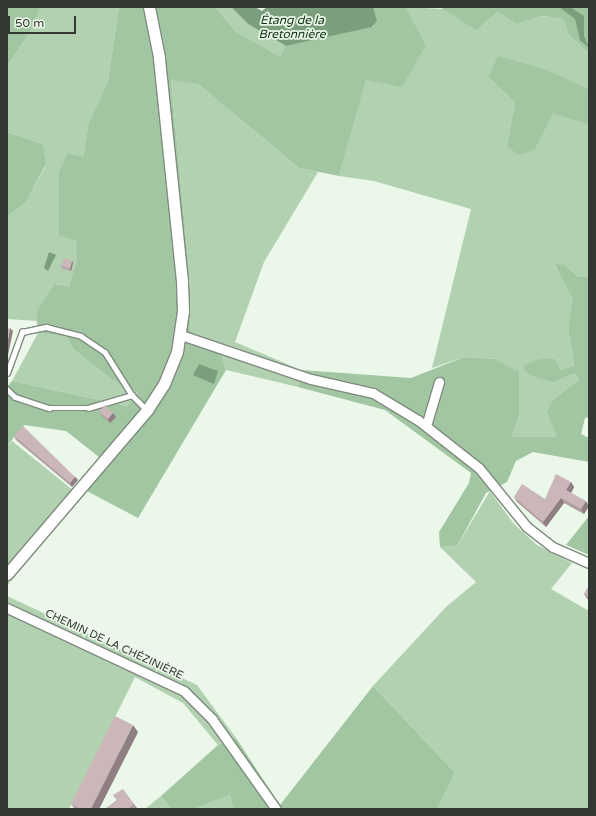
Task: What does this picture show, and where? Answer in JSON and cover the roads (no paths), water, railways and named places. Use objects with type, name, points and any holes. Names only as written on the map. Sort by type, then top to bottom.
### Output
[{"type":"street","points":[[7,574],[147,410],[164,384],[180,335],[182,281],[159,57],[149,7]]},
{"type":"street","points":[[180,335],[311,379],[373,393],[426,426],[479,468],[527,527],[554,547],[589,563]]},
{"type":"street","points":[[426,426],[438,382]]},
{"type":"street","name":"CHEMIN DE LA CHÉZINIÈRE","points":[[7,608],[184,691],[212,719],[276,809]]},
{"type":"lane","points":[[7,373],[22,332],[46,327],[81,336],[105,352],[132,395],[147,410]]},
{"type":"lane","points":[[7,389],[15,397],[49,408],[88,408],[132,395]]},
{"type":"water","name":"Étang de la Bretonnière","points":[[231,7],[255,7],[262,11],[267,7],[373,7],[377,21],[372,27],[286,46],[248,24]]},
{"type":"water","points":[[559,7],[570,7],[584,16],[584,36],[589,48],[580,40],[575,19]]},
{"type":"water","points":[[49,252],[56,255],[48,271],[44,268]]},
{"type":"water","points":[[199,364],[218,371],[214,384],[193,375]]}]
